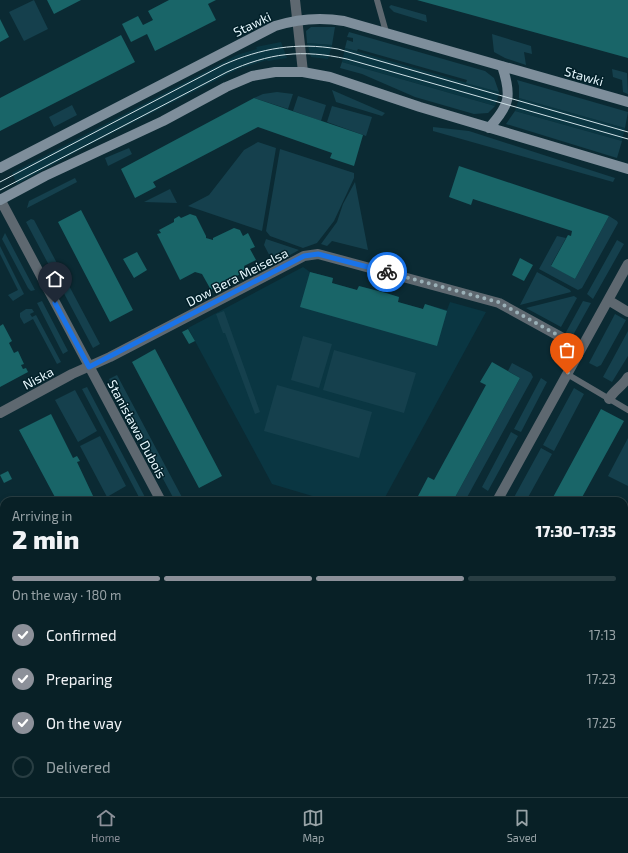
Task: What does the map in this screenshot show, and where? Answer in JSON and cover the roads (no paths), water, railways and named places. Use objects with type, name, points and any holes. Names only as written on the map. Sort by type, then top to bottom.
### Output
[{"type":"street","points":[[295,0],[303,72]]},
{"type":"street","name":"Stawki","points":[[0,168],[275,26],[298,20],[337,19],[628,102]]},
{"type":"street","points":[[489,128],[503,111],[508,98],[508,82],[502,66]]},
{"type":"street","points":[[0,200],[45,176],[163,121],[226,87],[252,76],[275,72],[303,72],[330,77],[489,128],[628,169]]},
{"type":"street","name":"Stanisława Dubois","points":[[0,200],[159,497]]},
{"type":"street","name":"Dow Bera Meiselsa","points":[[89,367],[304,256],[318,254],[498,302],[581,348]]},
{"type":"street","points":[[499,497],[628,264]]},
{"type":"street","points":[[608,300],[628,312]]},
{"type":"street","name":"Niska","points":[[0,413],[89,367]]},
{"type":"street","points":[[609,399],[613,392],[623,385],[628,377]]},
{"type":"lane","points":[[377,0],[386,32]]},
{"type":"lane","points":[[567,374],[628,410]]},
{"type":"tram line","points":[[0,182],[223,65],[251,54],[279,48],[308,46],[338,49],[628,132]]},
{"type":"tram line","points":[[0,190],[227,72],[257,61],[286,55],[315,54],[347,59],[628,139]]}]
